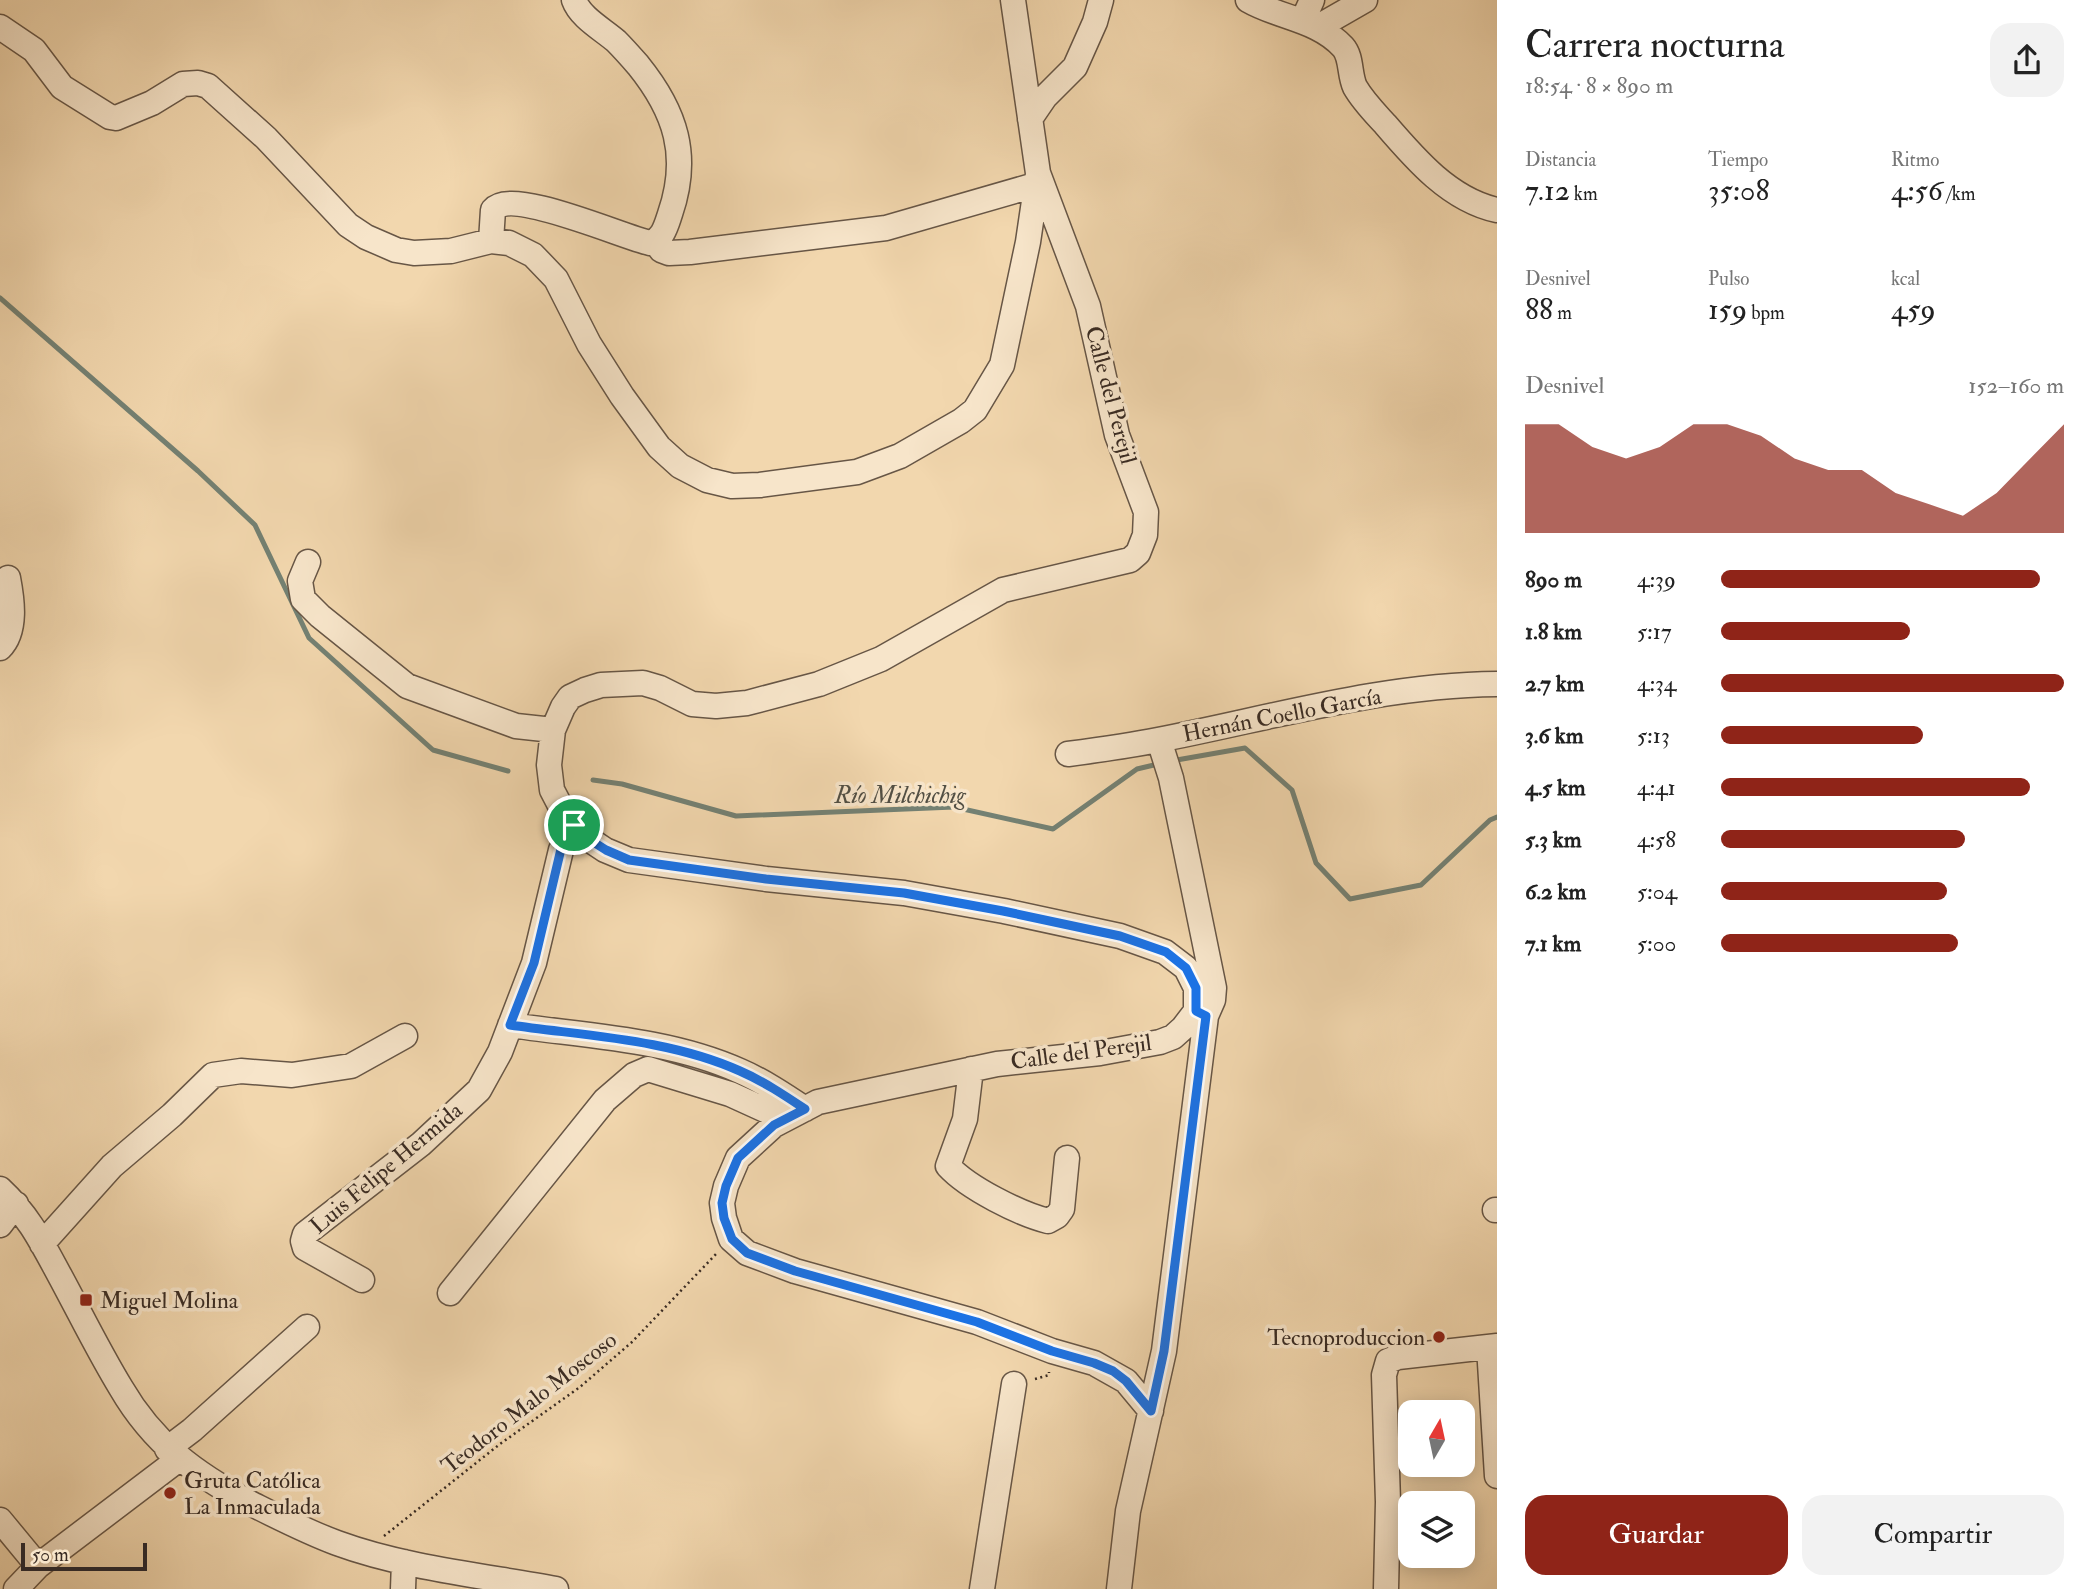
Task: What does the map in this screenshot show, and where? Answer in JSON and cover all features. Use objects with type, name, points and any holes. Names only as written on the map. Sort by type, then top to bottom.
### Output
[{"type":"street","points":[[491,241],[490,224],[496,206],[525,204],[561,213],[650,243],[661,237],[678,189],[681,158],[676,131],[667,110],[638,65],[618,43],[577,9],[574,0]]},
{"type":"street","name":"Calle del Perejil","points":[[732,1239],[722,1203],[738,1158],[774,1125],[818,1102],[997,1064],[1100,1053],[1160,1042],[1173,1037],[1201,1013],[1196,988],[1186,968],[1166,952],[1120,936],[904,893],[766,879],[629,860],[587,838],[565,815],[551,790],[549,765],[553,730],[570,697],[601,685],[643,682],[692,704],[716,706],[747,703],[819,684],[881,659],[1003,590],[1135,557],[1145,536],[1146,512],[1117,435],[1088,306],[1037,179],[1013,0]]},
{"type":"street","points":[[1030,119],[1045,97],[1075,67],[1095,22],[1101,0]]},
{"type":"street","points":[[1248,0],[1258,6],[1311,16],[1365,0]]},
{"type":"street","points":[[1311,16],[1344,48],[1356,88],[1407,150],[1436,178],[1465,199],[1497,210]]},
{"type":"street","points":[[0,27],[34,50],[62,87],[110,117],[116,118],[152,103],[183,84],[198,82],[208,86],[266,138],[348,225],[396,250],[431,253],[491,241],[509,243],[533,255],[556,279],[589,344],[659,447],[680,466],[707,480],[732,486],[760,485],[857,472],[900,456],[975,410],[1002,365],[1028,242],[1037,179],[887,228],[680,253],[661,250],[656,241]]},
{"type":"street","points":[[308,562],[300,581],[303,599],[320,616],[407,686],[516,726],[553,730]]},
{"type":"street","points":[[0,648],[10,631],[12,599],[8,578]]},
{"type":"street","name":"Hernán Coello García","points":[[1068,754],[1160,746],[1336,701],[1466,684],[1497,684]]},
{"type":"street","name":"Hernán Coello García","points":[[1119,1589],[1128,1511],[1164,1351],[1201,1013],[1213,1000],[1214,988],[1171,778],[1160,746]]},
{"type":"street","name":"Luis Felipe Hermida","points":[[362,1280],[305,1248],[305,1234],[421,1144],[479,1090],[500,1052],[534,963],[561,849],[574,825]]},
{"type":"street","points":[[510,1025],[665,1046],[739,1070],[768,1085],[795,1114]]},
{"type":"street","points":[[43,1244],[111,1166],[172,1115],[213,1075],[241,1071],[292,1075],[351,1066],[405,1035]]},
{"type":"street","points":[[450,1293],[605,1100],[634,1075],[648,1069],[795,1114]]},
{"type":"street","points":[[971,1069],[965,1119],[948,1166],[958,1178],[1029,1216],[1048,1221],[1062,1209],[1067,1158]]},
{"type":"street","points":[[0,1225],[8,1197],[24,1213],[43,1244],[122,1390],[142,1420],[173,1454],[225,1489],[277,1517],[338,1544],[404,1562],[556,1589]]},
{"type":"street","points":[[732,1239],[747,1253],[795,1271],[977,1322],[1052,1351],[1094,1363],[1113,1371],[1126,1381],[1151,1411]]},
{"type":"street","points":[[16,1589],[38,1566],[173,1454],[192,1430],[307,1327]]},
{"type":"street","points":[[1386,1589],[1388,1502],[1384,1374],[1388,1361],[1398,1357],[1493,1347],[1497,1476]]},
{"type":"street","points":[[982,1589],[1014,1384]]},
{"type":"street","points":[[0,1520],[38,1566]]},
{"type":"street","points":[[403,1589],[404,1562]]},
{"type":"path","name":"Teodoro Malo Moscoso","points":[[365,1551],[500,1444],[580,1387],[632,1342],[732,1239]]},
{"type":"waterway","points":[[0,298],[198,471],[255,525],[309,638],[433,750],[508,771]]},
{"type":"waterway","name":"Río Milchichig","points":[[1171,761],[1245,748],[1292,790],[1316,863],[1350,899],[1421,885],[1490,820],[1497,817]]},
{"type":"waterway","name":"Río Milchichig","points":[[593,780],[622,784],[736,816],[954,807],[1053,829],[1137,769],[1158,764]]},
{"type":"place","name":"Miguel Molina","points":[[86,1300]]},
{"type":"place","name":"Tecnoproduccion","points":[[1439,1337]]},
{"type":"place","name":"Gruta Católica La Inmaculada","points":[[170,1493]]},
{"type":"route","points":[[574,825],[587,838],[629,860],[766,879],[904,893],[1003,911],[1120,936],[1166,952],[1186,968],[1196,988],[1196,1011],[1206,1016],[1164,1351],[1151,1411],[1126,1381],[1113,1371],[1094,1363],[1052,1351],[977,1322],[795,1271],[747,1253],[732,1239],[724,1218],[722,1203],[726,1186],[738,1158],[774,1125],[805,1109],[768,1085],[739,1070],[665,1046],[510,1025],[534,963],[561,849],[574,825]]}]
